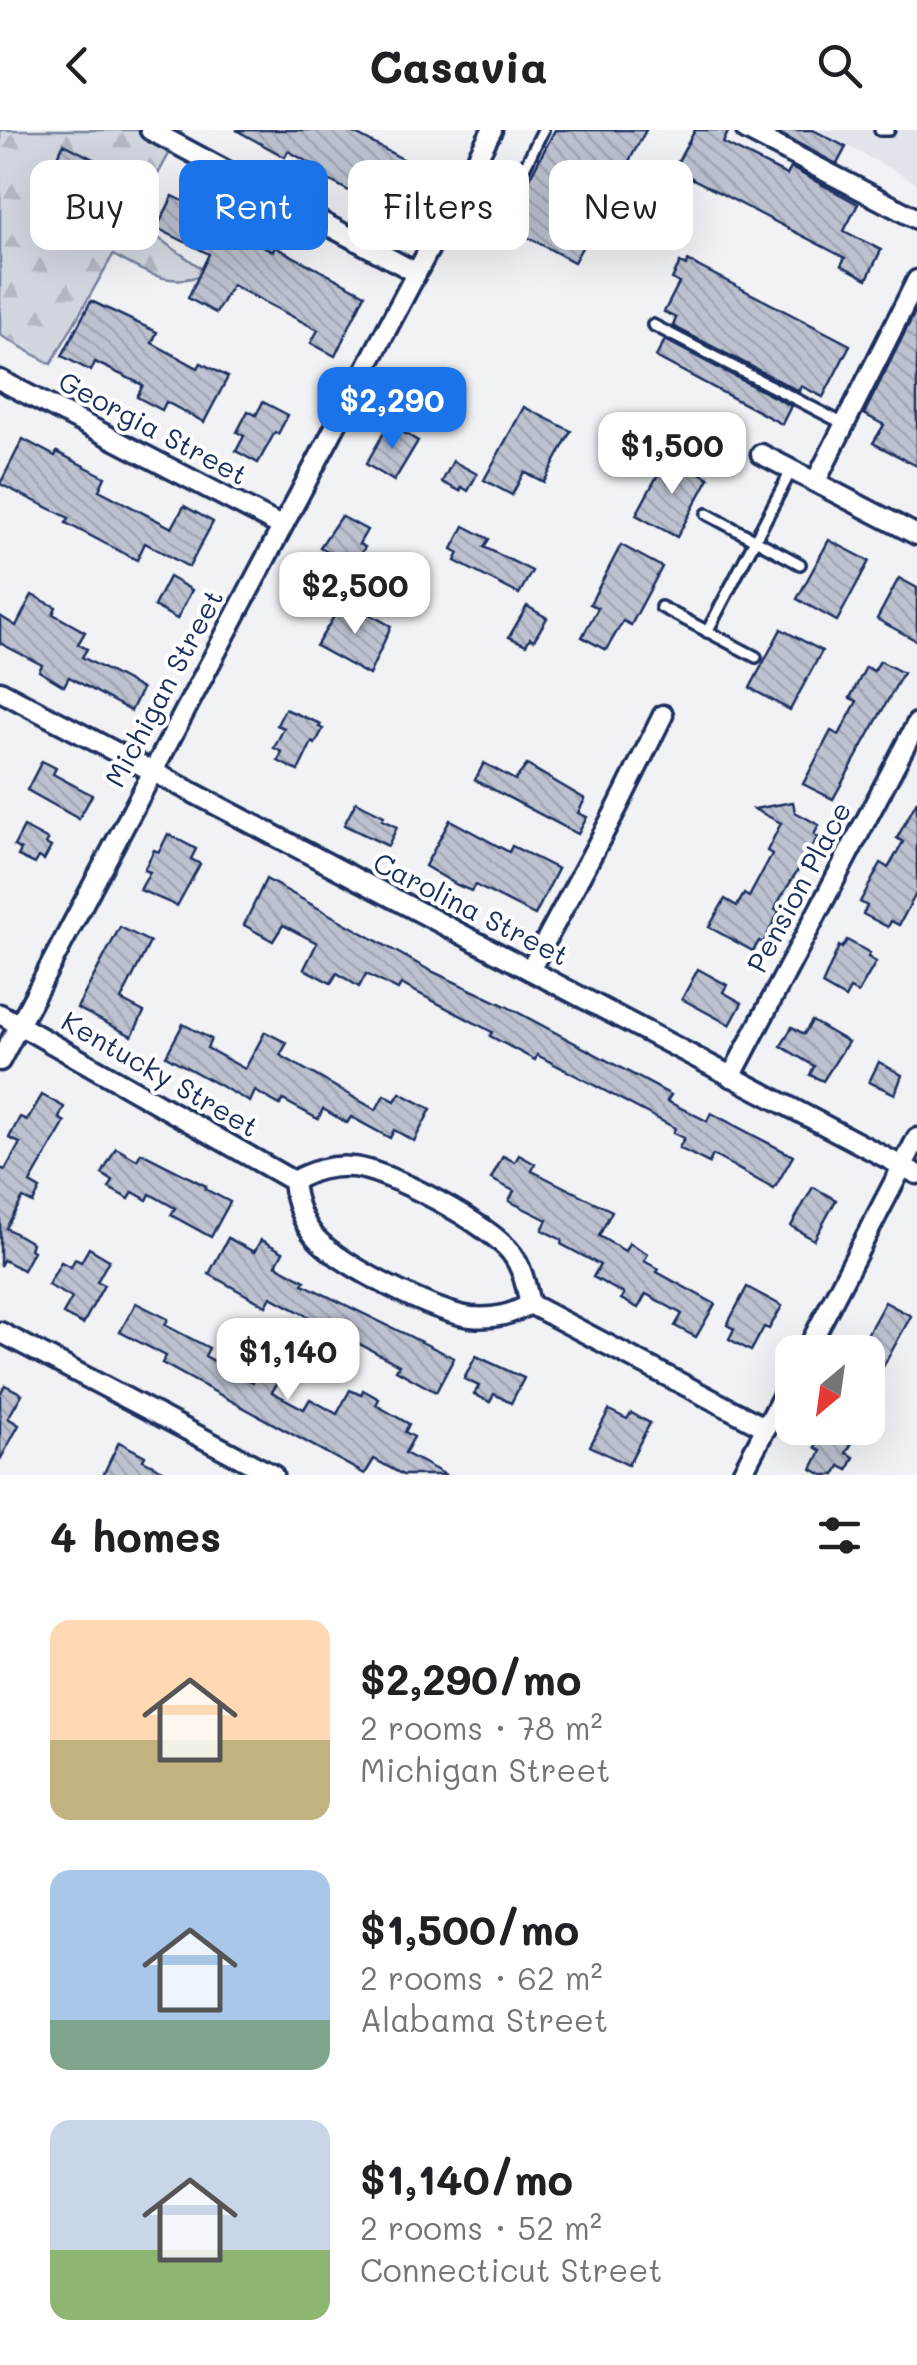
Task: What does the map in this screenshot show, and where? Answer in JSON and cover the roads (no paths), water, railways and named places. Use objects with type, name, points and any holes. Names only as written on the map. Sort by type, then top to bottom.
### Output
[{"type":"street","points":[[150,130],[416,272]]},
{"type":"street","name":"Michigan Street","points":[[0,1061],[492,130]]},
{"type":"street","points":[[746,130],[917,219]]},
{"type":"street","points":[[816,482],[917,280]]},
{"type":"street","name":"Georgia Street","points":[[0,380],[280,526]]},
{"type":"street","points":[[761,454],[917,536]]},
{"type":"street","name":"Carolina Street","points":[[0,691],[910,1171]]},
{"type":"street","points":[[530,970],[663,715]]},
{"type":"street","name":"Pension Place","points":[[731,1077],[917,723]]},
{"type":"street","name":"Kentucky Street","points":[[0,1014],[292,1181]]},
{"type":"street","points":[[816,1335],[910,1171],[917,1138]]},
{"type":"street","points":[[530,1304],[513,1314],[492,1318],[468,1316],[426,1302],[348,1263],[315,1237],[295,1202],[292,1181],[312,1170],[354,1166],[376,1171],[438,1202],[476,1223],[510,1251],[521,1268],[530,1304],[766,1428]]},
{"type":"street","points":[[0,1332],[273,1475]]},
{"type":"street","points":[[741,1475],[775,1411]]},
{"type":"lane","points":[[529,160],[544,130]]},
{"type":"lane","points":[[880,130],[890,130]]},
{"type":"lane","points":[[653,325],[844,424]]},
{"type":"lane","points":[[707,632],[792,469]]},
{"type":"lane","points":[[707,514],[800,564]]},
{"type":"lane","points":[[660,607],[756,657]]}]
